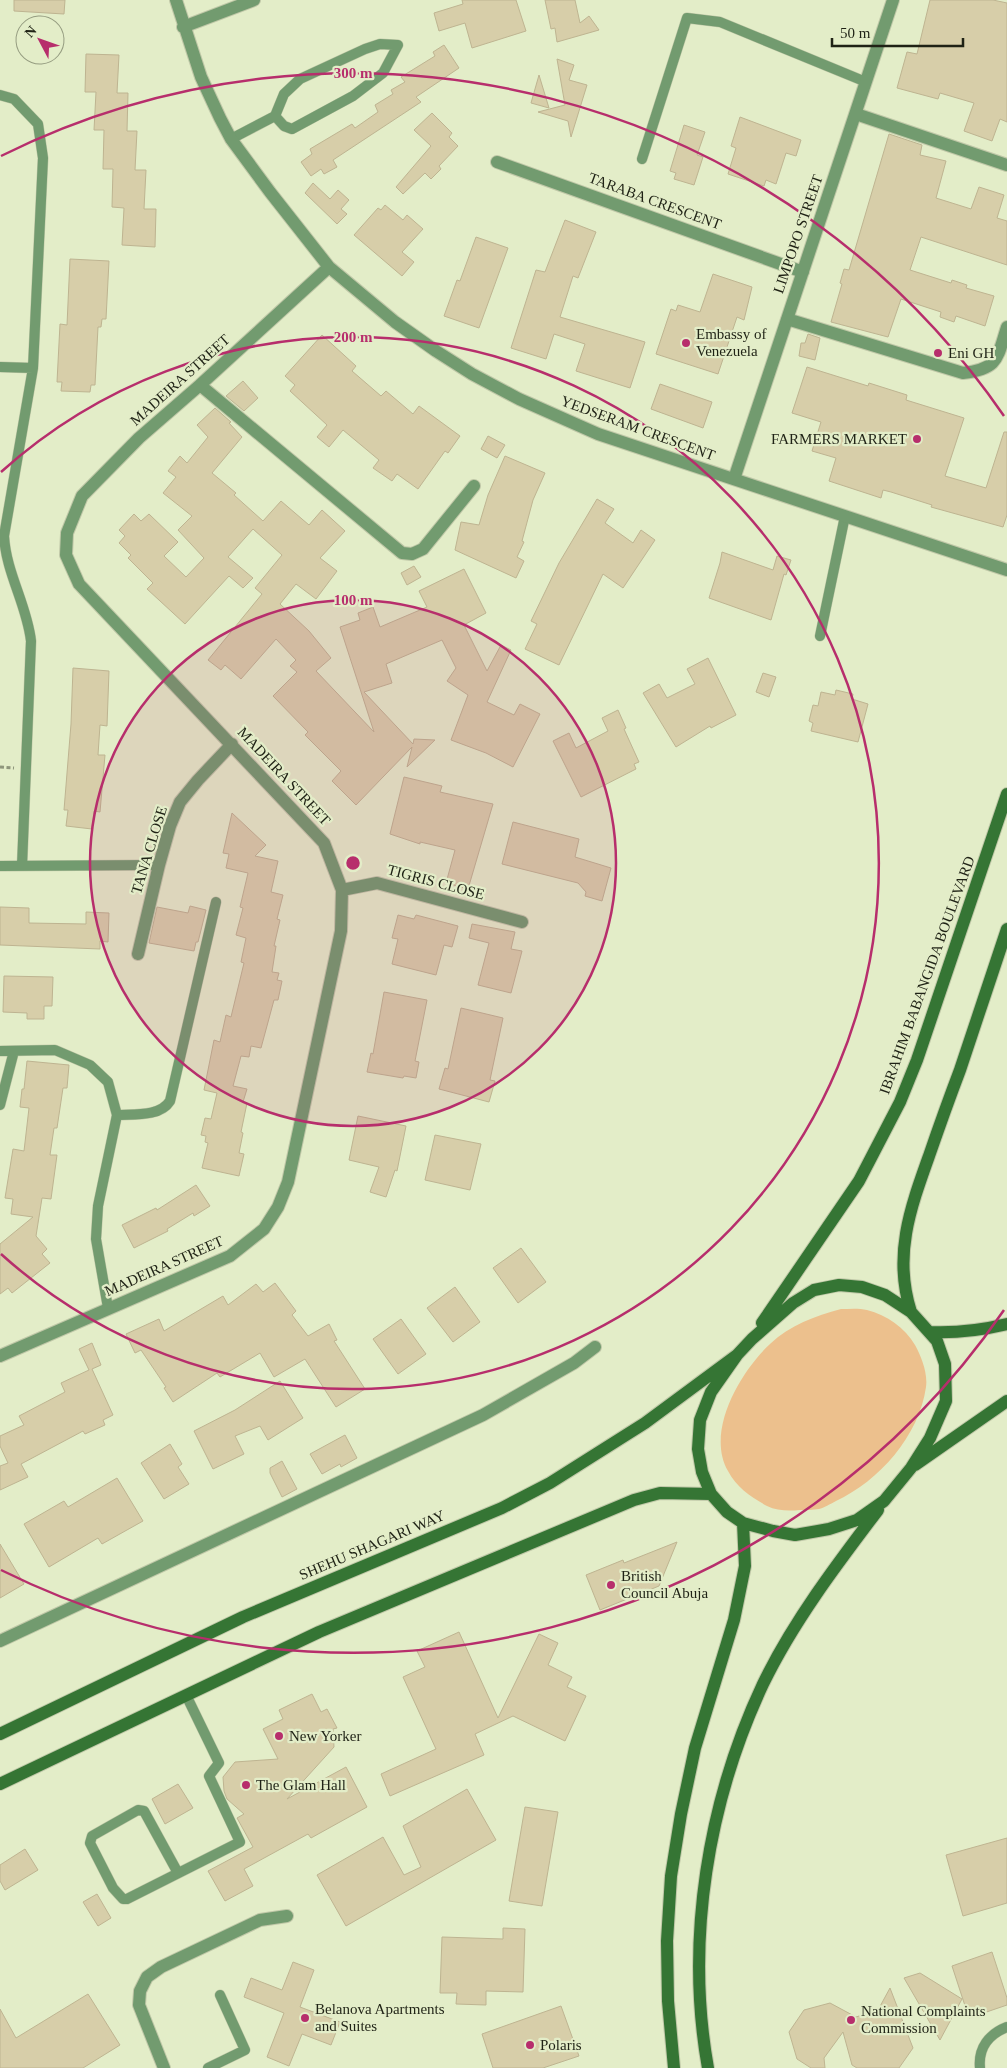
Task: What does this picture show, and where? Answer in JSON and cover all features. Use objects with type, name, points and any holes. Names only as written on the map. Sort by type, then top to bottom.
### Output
[{"type":"main road","name":"IBRAHIM BABANGIDA BOULEVARD","points":[[752,1339],[859,1181],[900,1102],[920,1051],[1007,794]]},
{"type":"main road","points":[[911,1312],[904,1292],[903,1253],[905,1230],[911,1206],[961,1067],[1007,928]]},
{"type":"main road","points":[[708,2068],[704,2046],[700,1976],[704,1897],[712,1837],[733,1757],[764,1682],[784,1646],[838,1562],[911,1468],[930,1438],[946,1401],[945,1364],[937,1340],[911,1312],[885,1295],[862,1287],[839,1285],[814,1290],[793,1303],[752,1339],[737,1355],[711,1392],[700,1420],[698,1449],[702,1472],[711,1494],[727,1512],[743,1523],[772,1532],[794,1534],[829,1529],[857,1520],[884,1501]]},
{"type":"main road","points":[[931,1332],[952,1333],[1007,1324]]},
{"type":"main road","name":"SHEHU SHAGARI WAY","points":[[0,1734],[243,1617],[502,1508],[595,1457],[737,1355]]},
{"type":"main road","points":[[911,1468],[1007,1401]]},
{"type":"main road","points":[[0,1784],[319,1632],[634,1500],[660,1492],[711,1494]]},
{"type":"main road","points":[[674,2068],[668,2001],[667,1941],[671,1876],[681,1814],[695,1748],[734,1620],[745,1566],[743,1523]]},
{"type":"street","name":"YEDSERAM CRESCENT","points":[[176,0],[200,77],[232,139],[293,222],[329,267],[394,322],[436,351],[487,382],[560,418],[598,434],[1007,570]]},
{"type":"street","points":[[183,27],[254,0]]},
{"type":"street","name":"LIMPOPO STREET","points":[[734,479],[894,0]]},
{"type":"street","points":[[856,114],[1007,165]]},
{"type":"street","name":"TARABA CRESCENT","points":[[497,162],[802,272]]},
{"type":"street","name":"MADEIRA STREET","points":[[0,1356],[230,1256],[264,1229],[278,1207],[288,1182],[341,931],[342,890],[324,843],[79,584],[66,555],[67,533],[82,496],[139,438],[329,267]]},
{"type":"street","points":[[787,319],[963,374],[981,371],[996,361],[1007,327]]},
{"type":"street","points":[[200,385],[402,553],[412,554],[423,549],[474,486]]},
{"type":"street","name":"TANA CLOSE","points":[[138,954],[159,865],[170,826],[180,802],[232,744]]},
{"type":"street","name":"TIGRIS CLOSE","points":[[342,890],[377,883],[522,922]]},
{"type":"street","points":[[0,1641],[483,1415],[574,1363],[595,1347]]},
{"type":"street","points":[[164,2068],[139,2005],[140,1991],[147,1977],[161,1967],[260,1920],[288,1916]]},
{"type":"lane","points":[[642,159],[687,18],[720,22],[866,82]]},
{"type":"lane","points":[[232,139],[275,116],[284,94],[300,79],[364,49],[380,44],[398,45],[383,73],[353,96],[292,129],[284,126],[275,116]]},
{"type":"lane","points":[[0,95],[14,99],[38,124],[43,158],[33,368],[4,536],[8,562],[30,628],[31,641],[22,866]]},
{"type":"lane","points":[[0,367],[33,368]]},
{"type":"lane","points":[[820,636],[845,516]]},
{"type":"lane","points":[[0,866],[159,865]]},
{"type":"lane","points":[[117,1115],[159,1111],[166,1107],[170,1101],[216,902]]},
{"type":"lane","points":[[0,1051],[55,1050],[90,1065],[108,1082],[117,1115],[98,1206],[96,1240],[108,1308]]},
{"type":"lane","points":[[0,1104],[14,1051]]},
{"type":"lane","points":[[178,1873],[144,1811],[138,1810],[92,1836],[90,1839],[92,1848],[113,1888],[123,1899],[178,1873],[240,1842],[209,1776],[219,1763],[186,1695]]},
{"type":"lane","points":[[208,2068],[245,2050],[220,1995]]},
{"type":"lane","points":[[980,2068],[982,2048],[993,2032],[1007,2027]]},
{"type":"shaded area","points":[[841,1309],[861,1309],[874,1312],[888,1319],[906,1333],[917,1349],[925,1370],[926,1387],[922,1405],[915,1423],[895,1455],[867,1482],[819,1509],[779,1510],[771,1508],[745,1491],[728,1471],[722,1455],[721,1438],[724,1420],[738,1386],[748,1370],[770,1344],[803,1322]]},
{"type":"building","points":[[14,0],[65,0],[64,14],[14,11]]},
{"type":"building","points":[[462,0],[516,0],[526,31],[472,48],[465,23],[439,31],[434,13],[463,4]]},
{"type":"building","points":[[545,0],[575,0],[580,23],[589,16],[599,30],[557,42],[555,28],[551,29]]},
{"type":"building","points":[[930,0],[993,0],[1007,3],[1007,122],[1000,119],[992,141],[964,131],[974,103],[940,93],[938,99],[897,88],[907,52],[917,54]]},
{"type":"building","points":[[444,45],[459,68],[416,97],[421,102],[333,160],[337,167],[324,174],[321,169],[311,176],[301,162],[312,154],[310,149],[352,124],[355,128],[378,112],[375,105],[393,94],[391,90],[405,82],[401,77],[435,56],[433,52]]},
{"type":"building","points":[[86,54],[119,55],[117,93],[128,93],[127,131],[137,131],[135,170],[146,170],[144,209],[156,209],[155,247],[122,245],[124,208],[112,207],[113,169],[103,169],[104,130],[94,130],[96,92],[85,92]]},
{"type":"building","points":[[557,59],[574,65],[569,80],[587,85],[571,137],[568,121],[538,112],[565,105]]},
{"type":"building","points":[[539,75],[549,108],[531,103]]},
{"type":"building","points":[[432,113],[452,133],[449,137],[458,146],[439,166],[441,169],[431,179],[425,173],[403,194],[396,187],[431,146],[414,130]]},
{"type":"building","points":[[740,117],[801,140],[796,156],[786,153],[776,184],[766,180],[764,186],[728,174],[736,148],[731,146]]},
{"type":"building","points":[[684,125],[705,132],[697,155],[703,157],[694,185],[674,179],[676,173],[670,171]]},
{"type":"building","points":[[889,134],[922,145],[920,155],[946,161],[936,198],[971,209],[979,187],[1004,195],[997,218],[1007,221],[1007,265],[921,237],[910,270],[951,283],[952,280],[967,285],[966,288],[994,296],[985,326],[956,316],[954,322],[940,317],[941,312],[901,299],[888,337],[831,322],[842,284],[840,283],[844,269],[849,270]]},
{"type":"building","points":[[313,183],[330,199],[338,190],[349,200],[341,209],[347,214],[337,224],[305,193]]},
{"type":"building","points":[[385,205],[403,220],[407,215],[423,229],[402,252],[414,262],[402,276],[354,235],[378,208],[381,210]]},
{"type":"building","points":[[565,220],[596,232],[578,278],[573,276],[560,317],[645,342],[630,388],[576,371],[585,344],[554,334],[546,359],[511,348],[536,270],[545,272]]},
{"type":"building","points":[[476,237],[508,248],[479,328],[444,316],[457,280],[460,281]]},
{"type":"building","points":[[70,259],[109,261],[106,319],[102,319],[101,327],[98,327],[95,385],[91,385],[90,392],[61,391],[62,382],[57,382],[60,324],[67,325]]},
{"type":"building","points":[[713,274],[752,287],[744,320],[737,317],[718,374],[656,354],[671,309],[676,311],[678,305],[700,312]]},
{"type":"building","points":[[808,334],[820,338],[815,360],[799,356],[801,343],[805,343]]},
{"type":"building","points":[[322,335],[356,366],[352,371],[381,396],[386,391],[413,414],[419,406],[460,436],[448,453],[445,451],[418,489],[397,474],[392,481],[373,468],[379,460],[343,430],[329,447],[317,437],[327,425],[290,391],[295,385],[285,376]]},
{"type":"building","points":[[807,367],[868,386],[869,383],[907,395],[906,400],[964,418],[945,476],[986,488],[1004,432],[1007,432],[1007,515],[1003,527],[931,507],[932,505],[891,492],[883,490],[881,498],[829,481],[836,458],[812,451],[821,422],[792,413]]},
{"type":"building","points":[[243,381],[258,398],[244,411],[226,396]]},
{"type":"building","points":[[660,384],[712,402],[703,428],[651,409]]},
{"type":"building","points":[[215,408],[231,422],[229,423],[242,437],[212,473],[236,493],[234,495],[263,521],[281,501],[309,525],[322,510],[345,531],[320,558],[337,571],[316,599],[296,584],[280,604],[309,631],[331,658],[316,671],[374,732],[340,627],[360,620],[358,613],[373,607],[380,627],[427,607],[419,591],[464,569],[486,613],[464,625],[487,671],[501,645],[511,650],[487,702],[514,715],[520,704],[540,714],[513,767],[486,753],[451,740],[468,695],[447,681],[456,668],[442,640],[386,664],[392,683],[364,692],[413,744],[414,739],[435,740],[407,767],[412,747],[356,805],[332,781],[341,771],[305,735],[308,732],[273,696],[297,672],[290,666],[296,660],[276,639],[241,679],[225,665],[221,670],[208,660],[262,594],[255,588],[282,555],[253,529],[228,557],[253,578],[243,588],[229,576],[185,624],[147,589],[153,583],[128,558],[131,555],[119,543],[125,536],[119,530],[134,514],[141,521],[149,514],[178,542],[164,556],[186,577],[204,558],[178,530],[192,516],[163,493],[176,477],[168,471],[180,456],[187,463],[208,437],[197,425]]},
{"type":"building","points":[[488,436],[505,445],[497,458],[481,449]]},
{"type":"building","points":[[505,456],[545,473],[533,500],[522,541],[524,542],[517,557],[524,561],[516,578],[455,550],[461,522],[479,525],[488,495]]},
{"type":"building","points":[[597,499],[614,509],[605,523],[633,543],[641,530],[655,540],[623,588],[603,574],[559,665],[525,649],[537,624],[531,621],[559,563]]},
{"type":"building","points":[[722,552],[773,570],[777,556],[791,560],[786,575],[784,574],[771,620],[709,598]]},
{"type":"building","points":[[414,566],[421,577],[407,585],[401,573]]},
{"type":"building","points":[[708,658],[736,715],[711,728],[710,726],[676,747],[643,693],[659,684],[667,698],[695,684],[687,669]]},
{"type":"building","points":[[73,668],[109,671],[107,726],[100,725],[98,755],[105,755],[100,812],[94,811],[92,829],[66,826],[68,810],[64,810],[71,724]]},
{"type":"building","points":[[763,673],[776,677],[769,697],[756,692]]},
{"type":"building","points":[[836,690],[853,694],[852,699],[868,704],[858,742],[811,731],[813,723],[809,721],[813,705],[818,706],[821,692],[835,695]]},
{"type":"building","points":[[618,710],[626,728],[624,729],[639,762],[634,764],[636,769],[581,797],[553,741],[569,733],[576,748],[608,731],[602,718]]},
{"type":"building","points":[[404,777],[442,786],[440,792],[493,804],[468,889],[446,883],[455,850],[420,842],[420,844],[390,834]]},
{"type":"building","points":[[232,813],[266,845],[255,856],[278,861],[271,892],[283,895],[277,919],[280,920],[274,946],[276,946],[272,972],[279,973],[277,980],[282,981],[278,1000],[274,1000],[261,1048],[251,1046],[249,1057],[241,1056],[233,1086],[247,1089],[243,1102],[247,1103],[239,1153],[244,1154],[239,1176],[202,1168],[208,1143],[205,1142],[206,1136],[201,1135],[205,1118],[211,1119],[217,1093],[204,1090],[214,1040],[220,1042],[226,1015],[231,1017],[244,963],[241,962],[246,938],[236,935],[243,908],[240,907],[248,873],[226,868],[229,854],[223,853]]},
{"type":"building","points":[[513,822],[579,839],[575,857],[611,868],[602,901],[585,896],[586,892],[578,883],[502,864]]},
{"type":"building","points":[[190,906],[206,910],[194,951],[149,943],[157,907],[188,913]]},
{"type":"building","points":[[0,907],[29,908],[29,923],[86,924],[86,912],[109,913],[108,942],[100,941],[100,949],[0,945]]},
{"type":"building","points":[[398,915],[414,919],[416,915],[458,926],[452,947],[444,945],[436,975],[392,964],[398,939],[392,938]]},
{"type":"building","points":[[472,924],[515,932],[511,949],[522,951],[511,993],[478,985],[489,943],[469,938]]},
{"type":"building","points":[[4,976],[53,977],[52,1006],[44,1006],[44,1019],[27,1019],[27,1013],[3,1012]]},
{"type":"building","points":[[384,992],[427,1000],[415,1061],[419,1062],[416,1078],[404,1076],[403,1078],[367,1072],[371,1053],[373,1054]]},
{"type":"building","points":[[461,1008],[503,1018],[490,1080],[495,1081],[489,1102],[439,1089],[445,1068],[448,1069]]},
{"type":"building","points":[[27,1061],[69,1065],[67,1088],[63,1088],[57,1128],[54,1128],[50,1155],[57,1155],[51,1199],[42,1198],[36,1236],[47,1249],[42,1254],[50,1263],[12,1293],[8,1288],[0,1294],[0,1244],[33,1217],[11,1214],[13,1199],[5,1198],[13,1149],[24,1151],[29,1108],[20,1107]]},
{"type":"building","points":[[358,1116],[406,1126],[397,1171],[395,1170],[386,1197],[370,1192],[379,1167],[349,1160]]},
{"type":"building","points":[[435,1135],[481,1144],[470,1190],[425,1180]]},
{"type":"building","points":[[196,1185],[210,1206],[194,1216],[193,1213],[167,1229],[168,1231],[134,1248],[122,1225],[156,1208],[157,1210]]},
{"type":"building","points":[[521,1248],[546,1282],[518,1303],[493,1268]]},
{"type":"building","points":[[275,1283],[296,1311],[292,1315],[308,1336],[329,1324],[337,1340],[334,1341],[365,1389],[336,1407],[305,1359],[274,1377],[260,1353],[220,1377],[217,1373],[173,1402],[164,1388],[166,1387],[141,1350],[135,1353],[126,1334],[159,1319],[164,1331],[223,1296],[228,1305],[256,1284],[263,1292]]},
{"type":"building","points":[[455,1287],[480,1322],[453,1342],[427,1308]]},
{"type":"building","points":[[401,1319],[426,1354],[398,1374],[373,1339]]},
{"type":"building","points":[[92,1343],[101,1365],[92,1369],[113,1415],[103,1420],[105,1425],[85,1434],[83,1431],[21,1464],[28,1477],[0,1490],[0,1466],[8,1463],[0,1446],[0,1436],[24,1425],[19,1416],[65,1392],[61,1383],[89,1370],[79,1349]]},
{"type":"building","points":[[280,1381],[303,1418],[268,1440],[260,1426],[235,1436],[244,1454],[213,1469],[194,1431],[235,1410]]},
{"type":"building","points":[[345,1435],[357,1458],[341,1467],[340,1464],[322,1474],[310,1454]]},
{"type":"building","points":[[170,1444],[182,1464],[178,1467],[189,1484],[164,1499],[141,1463]]},
{"type":"building","points":[[282,1461],[297,1489],[282,1497],[270,1473],[270,1468]]},
{"type":"building","points":[[117,1478],[143,1521],[102,1544],[98,1538],[49,1567],[24,1524],[64,1501],[68,1507]]},
{"type":"building","points":[[677,1542],[659,1586],[600,1610],[586,1575],[623,1560],[624,1563]]},
{"type":"building","points":[[0,1544],[24,1584],[0,1598]]},
{"type":"building","points":[[459,1632],[498,1718],[539,1634],[558,1643],[548,1665],[572,1677],[567,1687],[586,1696],[565,1741],[513,1716],[475,1734],[484,1755],[390,1796],[381,1774],[436,1749],[403,1677],[425,1667],[417,1651]]},
{"type":"building","points":[[312,1694],[321,1712],[327,1709],[337,1728],[333,1729],[334,1747],[287,1799],[346,1767],[367,1807],[311,1838],[308,1834],[244,1869],[253,1886],[225,1901],[208,1871],[253,1847],[237,1818],[244,1814],[227,1799],[224,1791],[223,1777],[235,1762],[278,1759],[263,1729],[283,1719],[279,1710]]},
{"type":"building","points":[[178,1784],[193,1808],[165,1824],[152,1799]]},
{"type":"building","points":[[467,1789],[496,1840],[346,1926],[317,1875],[383,1837],[404,1875],[421,1867],[403,1826]]},
{"type":"building","points":[[525,1807],[558,1812],[542,1906],[509,1901]]},
{"type":"building","points":[[1007,1838],[1007,1903],[963,1916],[946,1855]]},
{"type":"building","points":[[25,1849],[38,1870],[5,1890],[0,1881],[0,1865]]},
{"type":"building","points":[[97,1894],[111,1918],[98,1926],[83,1902]]},
{"type":"building","points":[[503,1928],[525,1929],[523,1992],[486,1991],[486,2005],[456,2004],[457,1993],[440,1993],[442,1937],[503,1939]]},
{"type":"building","points":[[992,1952],[1007,1998],[1007,2005],[969,2018],[952,1966]]},
{"type":"building","name":"Belanova Apartments and Suites","points":[[293,1962],[314,1970],[300,2007],[340,2022],[331,2045],[302,2034],[289,2066],[267,2057],[284,2013],[244,1997],[251,1978],[282,1990]]},
{"type":"building","points":[[920,1973],[962,1999],[940,2040],[904,1978]]},
{"type":"building","name":"National Complaints Commission","points":[[890,1988],[913,2048],[899,2068],[857,2068],[852,2065],[843,2032],[824,2058],[825,2068],[811,2068],[797,2059],[789,2032],[804,2010],[830,2003],[856,2017],[878,2010]]},
{"type":"building","points":[[88,1994],[120,2045],[83,2068],[0,2068],[0,2009],[16,2038]]},
{"type":"building","name":"Polaris","points":[[561,2006],[579,2056],[543,2068],[493,2068],[482,2034]]},
{"type":"place","name":"Embassy of Venezuela","points":[[686,343]]},
{"type":"place","name":"Eni GH","points":[[938,353]]},
{"type":"place","name":"FARMERS MARKET","points":[[917,439]]},
{"type":"place","name":"British Council Abuja","points":[[611,1585]]},
{"type":"place","name":"New Yorker","points":[[279,1736]]},
{"type":"place","name":"The Glam Hall","points":[[246,1785]]},
{"type":"place","name":"Belanova Apartments and Suites","points":[[305,2018]]},
{"type":"place","name":"National Complaints Commission","points":[[851,2020]]},
{"type":"place","name":"Polaris","points":[[530,2045]]}]
